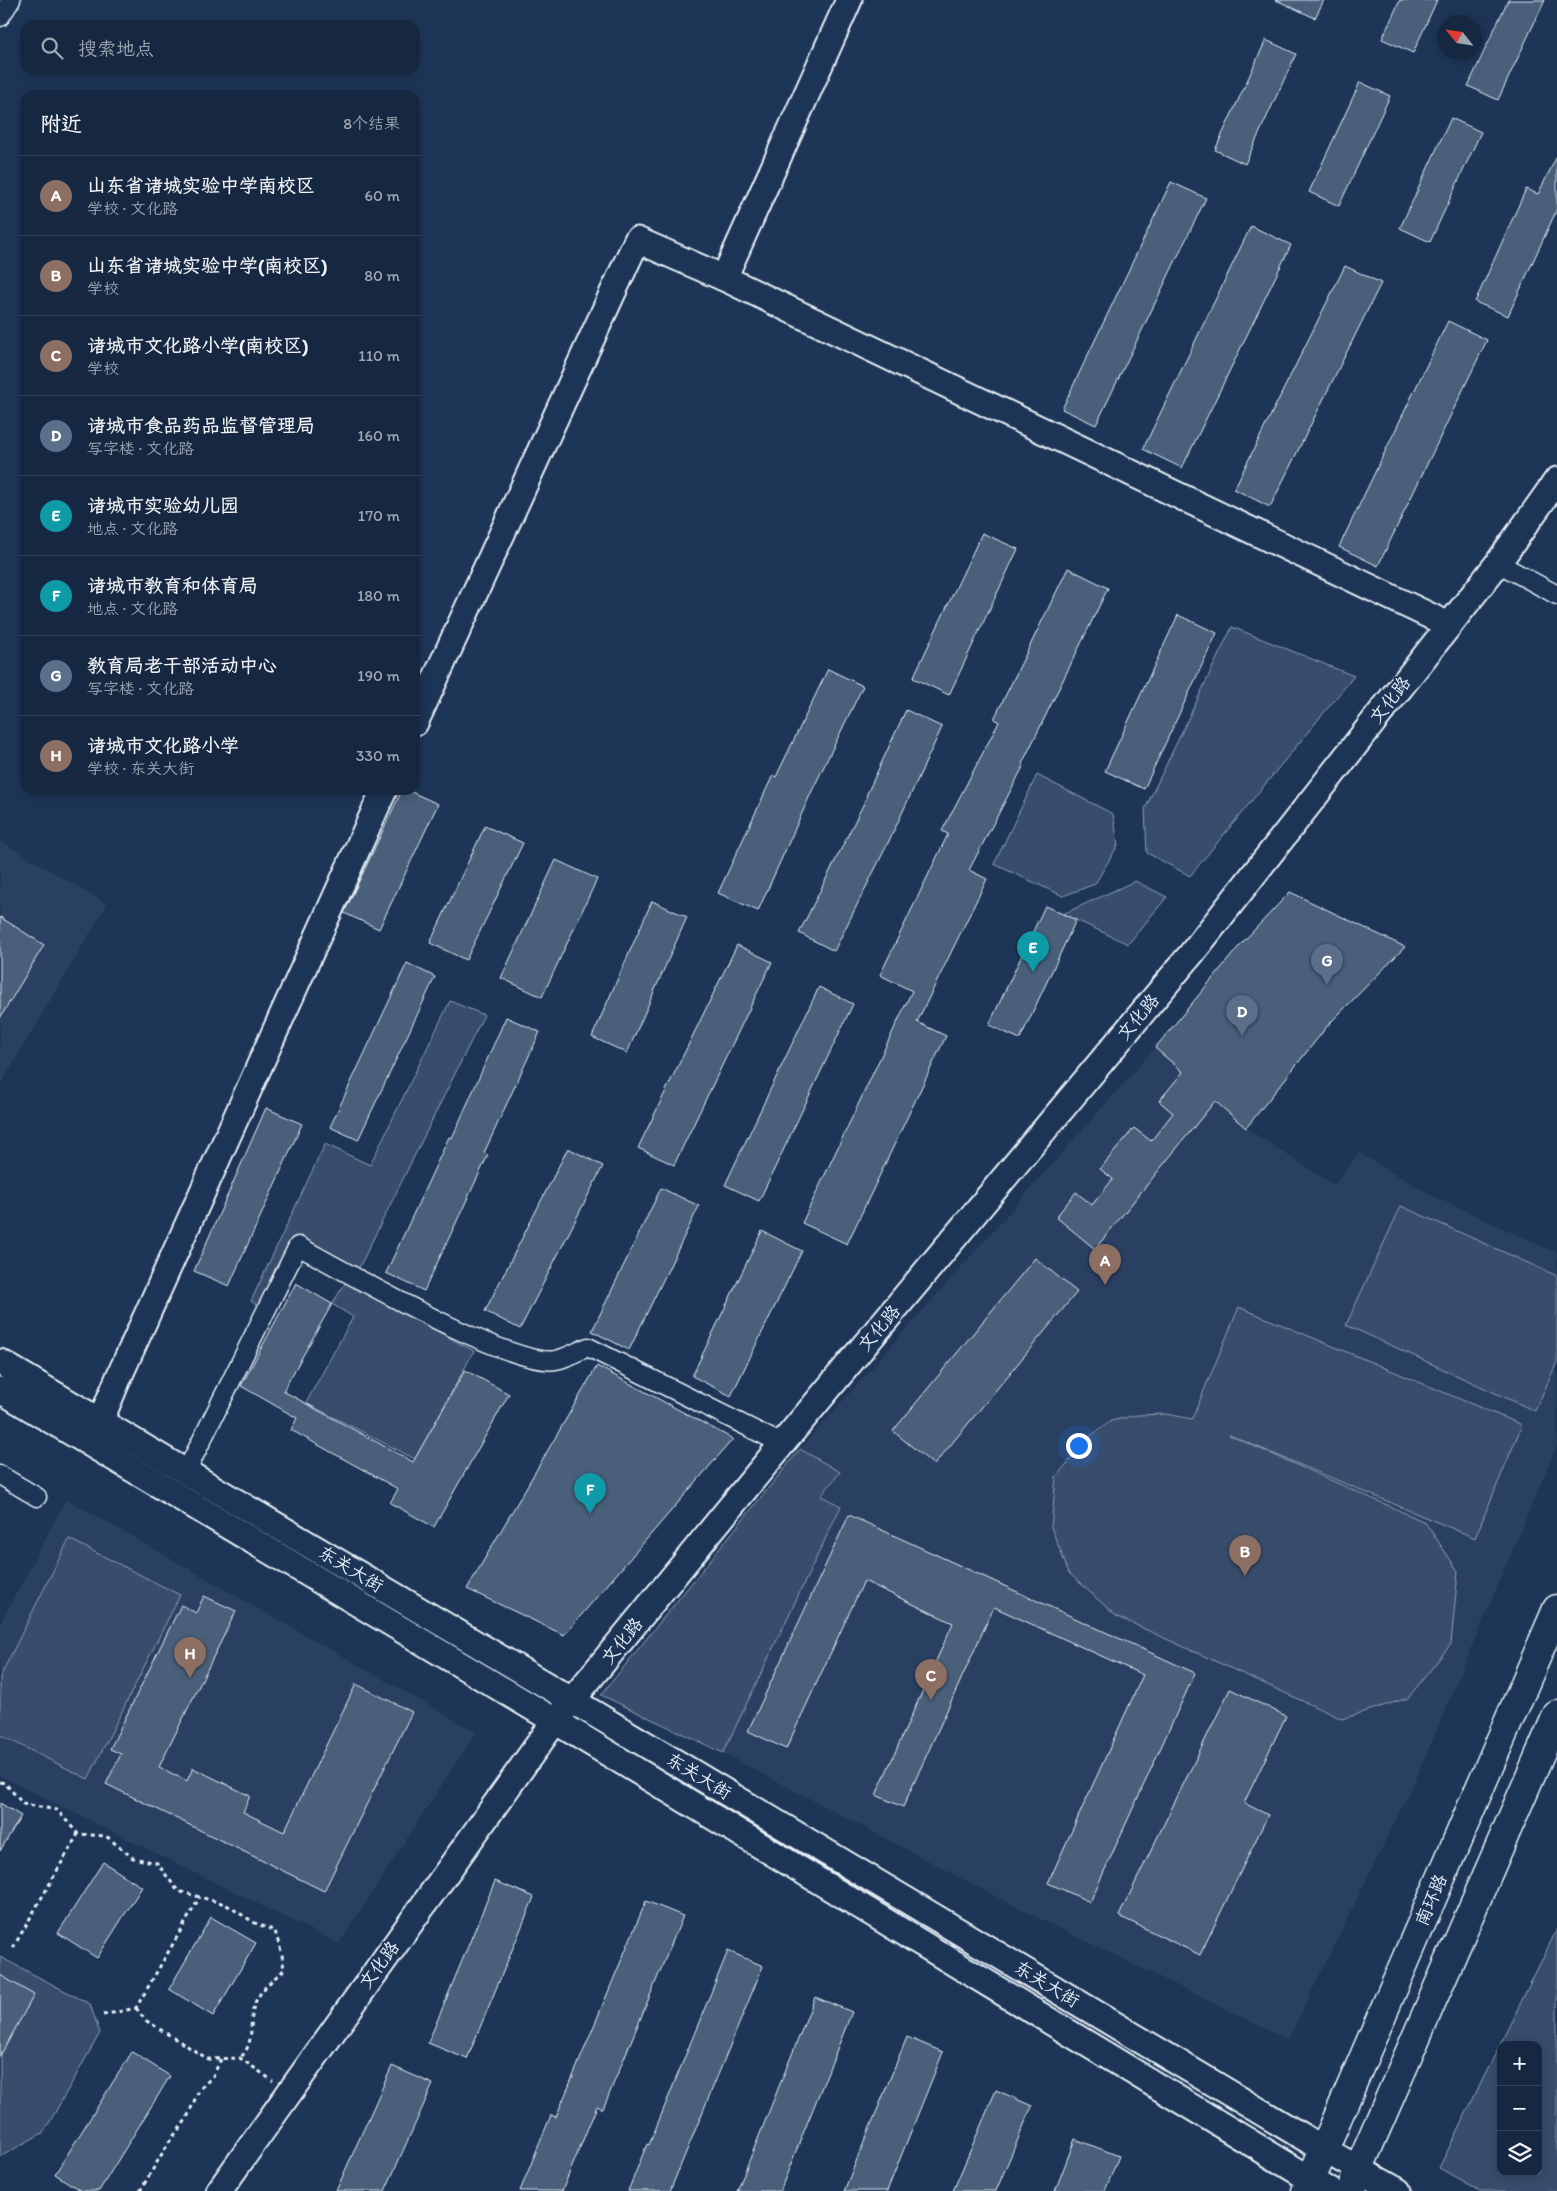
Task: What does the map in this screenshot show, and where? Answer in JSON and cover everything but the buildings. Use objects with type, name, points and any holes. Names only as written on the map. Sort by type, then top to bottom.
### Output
[{"type":"highway","name":"南环路","points":[[1315,2187],[1323,2149],[1557,1609]]},
{"type":"highway","points":[[1355,2180],[1557,1715]]},
{"type":"street","points":[[0,18],[11,0]]},
{"type":"street","points":[[724,278],[849,0]]},
{"type":"street","points":[[420,712],[637,240],[724,278],[1449,625]]},
{"type":"street","name":"文化路","points":[[219,2191],[555,1721],[782,1444],[1192,953],[1498,563],[1557,480]]},
{"type":"street","points":[[1498,563],[1557,594]]},
{"type":"street","points":[[100,1422],[382,795]]},
{"type":"street","points":[[186,1472],[298,1246],[450,1326],[524,1357],[556,1360],[588,1347],[782,1444]]},
{"type":"street","name":"东关大街","points":[[0,1362],[573,1701],[1323,2149],[1355,2180],[1398,2191]]},
{"type":"street","name":"东关大街","points":[[0,1390],[555,1721],[1315,2187]]},
{"type":"street","points":[[0,1475],[37,1496]]},
{"type":"path","points":[[0,1782],[5,1783],[23,1804],[57,1810],[78,1834],[106,1836],[133,1858],[157,1863],[178,1891],[225,1904],[255,1923],[275,1932],[282,1955],[284,1970],[272,1979],[254,2006],[247,2051],[240,2058]]},
{"type":"path","points":[[13,1948],[78,1834]]},
{"type":"path","points":[[103,2015],[136,2008],[200,1897]]},
{"type":"path","points":[[136,2008],[145,2020],[208,2059],[240,2058],[288,2092]]},
{"type":"path","points":[[140,2191],[169,2142],[186,2120],[199,2090],[213,2076],[221,2059]]},
{"type":"shaded area","points":[[1232,627],[1354,676],[1190,876],[1147,853],[1145,809]]},
{"type":"shaded area","points":[[1037,775],[1113,814],[1118,845],[1095,884],[1063,896],[994,864]]},
{"type":"shaded area","points":[[0,841],[107,904],[0,1086]]},
{"type":"shaded area","points":[[1135,881],[1167,897],[1128,944],[1063,914]]},
{"type":"shaded area","points":[[450,1001],[484,1015],[355,1276],[298,1247],[265,1310],[251,1301],[325,1144],[370,1165]]},
{"type":"shaded area","points":[[1155,1048],[1246,1128],[1334,1185],[1359,1153],[1431,1195],[1557,1253],[1557,1445],[1418,1774],[1288,2040],[1018,1908],[723,1753],[841,1506],[821,1496],[840,1472],[800,1449]]},
{"type":"shaded area","points":[[1401,1206],[1557,1276],[1557,1362],[1535,1411],[1346,1325]]},
{"type":"shaded area","points":[[346,1282],[474,1351],[415,1459],[306,1403],[353,1317],[332,1304]]},
{"type":"shaded area","points":[[1239,1307],[1522,1425],[1475,1538],[1229,1435],[1425,1522],[1458,1571],[1451,1644],[1408,1698],[1342,1719],[1116,1616],[1069,1573],[1051,1527],[1056,1477],[1089,1437],[1111,1421],[1137,1415],[1166,1414],[1192,1419]]},
{"type":"shaded area","points":[[800,1449],[840,1472],[821,1496],[841,1506],[723,1753],[601,1695]]},
{"type":"shaded area","points":[[66,1499],[476,1732],[339,1944],[0,1776],[0,1624]]},
{"type":"shaded area","points":[[69,1539],[180,1595],[88,1779],[0,1735],[0,1677]]},
{"type":"shaded area","points":[[1557,1929],[1557,2191],[1480,2191],[1439,2168],[1497,2051],[1497,2176],[1542,2176],[1542,2041],[1502,2041]]},
{"type":"shaded area","points":[[0,1957],[90,2004],[100,2033],[44,2132],[0,2157]]},
{"type":"place","name":"诸城市实验幼儿园","points":[[1033,972]]},
{"type":"place","name":"教育局老干部活动中心","points":[[1327,985]]},
{"type":"place","name":"诸城市食品药品监督管理局","points":[[1242,1036]]},
{"type":"place","name":"山东省诸城实验中学南校区","points":[[1105,1285]]},
{"type":"place","name":"诸城市教育和体育局","points":[[590,1514]]},
{"type":"place","name":"山东省诸城实验中学(南校区)","points":[[1245,1576]]},
{"type":"place","name":"诸城市文化路小学","points":[[190,1678]]},
{"type":"place","name":"诸城市文化路小学(南校区)","points":[[931,1700]]}]
